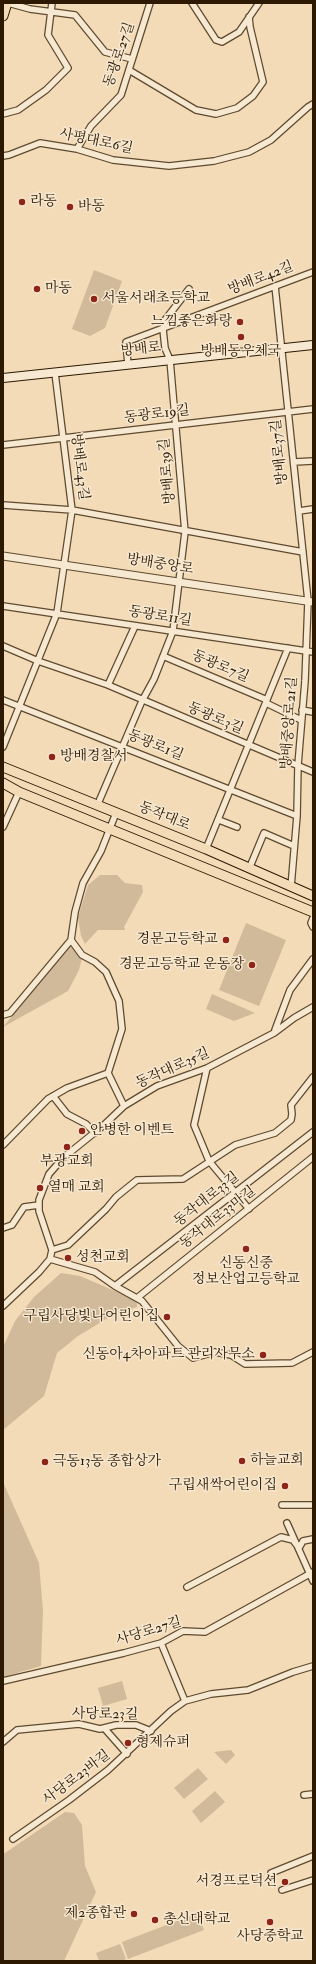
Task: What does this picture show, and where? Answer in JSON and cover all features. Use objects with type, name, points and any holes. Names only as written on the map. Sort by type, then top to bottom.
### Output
[{"type":"main road","points":[[3,16],[8,3]]},
{"type":"main road","name":"방배로","points":[[3,378],[313,345]]},
{"type":"main road","name":"동작대로","points":[[3,768],[206,849],[313,896]]},
{"type":"main road","points":[[3,783],[19,792],[313,912]]},
{"type":"street","points":[[8,3],[30,9],[76,15],[105,52],[132,59]]},
{"type":"street","points":[[3,114],[18,110],[40,95],[68,68],[48,35],[52,3]]},
{"type":"street","name":"동광로27길","points":[[77,149],[91,126],[121,95],[150,3]]},
{"type":"street","points":[[192,3],[216,40],[222,42],[239,32],[259,3]]},
{"type":"street","points":[[129,70],[196,110],[216,114],[237,108],[253,96],[263,82],[250,28],[250,17]]},
{"type":"street","name":"사평대로6길","points":[[3,156],[9,156],[40,143],[77,149],[113,160],[169,166],[214,161],[249,152],[271,140],[308,106],[313,104]]},
{"type":"street","name":"방배로42길","points":[[128,365],[126,342],[313,272]]},
{"type":"street","points":[[275,286],[281,349]]},
{"type":"street","points":[[163,329],[165,320],[189,289]]},
{"type":"street","name":"방배로39길","points":[[97,806],[142,701],[154,679],[173,631],[180,581],[186,532],[170,360],[165,348],[163,329]]},
{"type":"street","name":"방배로37길","points":[[281,349],[303,552],[311,601]]},
{"type":"street","name":"방배로43길","points":[[3,747],[57,613],[72,510],[55,373]]},
{"type":"street","name":"동광로19길","points":[[3,445],[313,409]]},
{"type":"street","points":[[294,462],[313,461]]},
{"type":"street","points":[[3,505],[72,510],[186,532],[303,552]]},
{"type":"street","points":[[299,511],[313,508]]},
{"type":"street","name":"방배중앙로","points":[[3,556],[311,601]]},
{"type":"street","name":"방배중앙로21길","points":[[291,887],[297,816],[301,720],[311,601]]},
{"type":"street","name":"동광로11길","points":[[3,606],[313,652]]},
{"type":"street","points":[[108,685],[135,626]]},
{"type":"street","name":"동광로3길","points":[[3,646],[38,661],[108,685],[142,701],[313,772]]},
{"type":"street","points":[[206,849],[250,746],[266,701],[288,648]]},
{"type":"street","name":"동광로7길","points":[[163,656],[266,701],[301,720]]},
{"type":"street","name":"동광로1길","points":[[3,700],[123,746],[297,816]]},
{"type":"street","points":[[302,710],[313,712]]},
{"type":"street","points":[[3,828],[19,792]]},
{"type":"street","points":[[3,1015],[10,1013],[71,940],[74,912],[83,883],[101,852],[116,813]]},
{"type":"street","points":[[219,820],[237,827]]},
{"type":"street","points":[[249,869],[264,834],[294,846]]},
{"type":"street","points":[[313,918],[311,923],[313,927]]},
{"type":"street","points":[[71,940],[82,955],[95,962],[106,972],[119,1001],[122,1029],[108,1073],[124,1106]]},
{"type":"street","points":[[275,1031],[290,990],[313,959]]},
{"type":"street","name":"동작대로35길","points":[[50,1259],[52,1250],[39,1205],[42,1189],[49,1174],[63,1158],[95,1133],[124,1106],[157,1086],[207,1068],[275,1031],[313,1007]]},
{"type":"street","points":[[207,1068],[194,1125],[203,1151],[209,1162],[249,1209]]},
{"type":"street","points":[[3,1145],[29,1117],[53,1096],[67,1088],[108,1073]]},
{"type":"street","points":[[52,1250],[68,1245],[106,1209],[116,1196],[137,1180],[183,1179],[235,1146],[257,1137],[275,1133],[291,1120],[291,1105],[313,1077]]},
{"type":"street","points":[[53,1096],[67,1114],[86,1124],[95,1133]]},
{"type":"street","name":"동작대로33길","points":[[115,1286],[313,1132]]},
{"type":"street","name":"동작대로33마길","points":[[137,1298],[313,1157]]},
{"type":"street","points":[[3,1228],[12,1224],[24,1207],[39,1205]]},
{"type":"street","points":[[4,1304],[39,1272],[50,1259],[95,1272],[115,1286],[142,1301],[154,1314],[178,1346],[193,1358],[215,1352],[231,1355],[245,1364],[292,1363],[313,1352]]},
{"type":"street","points":[[282,1505],[313,1505]]},
{"type":"street","points":[[287,1523],[311,1572],[313,1581]]},
{"type":"street","points":[[187,1587],[281,1537],[293,1540],[299,1548]]},
{"type":"street","points":[[299,1548],[303,1541],[313,1539]]},
{"type":"street","name":"사당로27길","points":[[3,1681],[161,1643],[183,1631],[205,1632],[311,1572]]},
{"type":"street","points":[[161,1643],[185,1701]]},
{"type":"street","name":"사당로23길","points":[[3,1742],[17,1730],[79,1724],[105,1729],[116,1725],[136,1725],[151,1731],[171,1711],[185,1701],[210,1694],[248,1690],[293,1672],[313,1666]]},
{"type":"street","points":[[105,1729],[127,1754]]},
{"type":"street","name":"사당로23바길","points":[[13,1839],[69,1800],[127,1754],[151,1731]]},
{"type":"street","points":[[304,1795],[313,1794]]},
{"type":"street","points":[[270,1873],[313,1856]]},
{"type":"street","points":[[282,1890],[313,1880]]},
{"type":"shaded area","points":[[94,270],[122,281],[105,328],[90,336],[72,329]]},
{"type":"shaded area","points":[[100,875],[117,875],[125,883],[142,885],[143,892],[124,927],[125,930],[98,930],[85,944],[81,936],[78,917],[88,885]]},
{"type":"shaded area","name":"경문고등학교 운동장","points":[[246,923],[286,940],[259,1006],[219,990]]},
{"type":"shaded area","points":[[70,946],[82,958],[79,970],[68,991],[3,1027]]},
{"type":"shaded area","points":[[212,994],[255,1013],[234,1021],[206,1009]]},
{"type":"shaded area","points":[[61,1273],[80,1276],[131,1298],[137,1303],[137,1307],[113,1315],[78,1336],[57,1353],[44,1396],[3,1430],[3,1347],[15,1321],[34,1297]]},
{"type":"shaded area","points":[[3,1482],[39,1563],[43,1611],[41,1666],[3,1677]]},
{"type":"shaded area","points":[[122,1681],[127,1699],[103,1706],[98,1688]]},
{"type":"shaded area","points":[[231,1750],[235,1755],[226,1764],[214,1752]]},
{"type":"shaded area","points":[[198,1768],[208,1779],[184,1799],[174,1788]]},
{"type":"shaded area","points":[[215,1791],[225,1802],[201,1823],[192,1811]]},
{"type":"shaded area","points":[[65,1812],[74,1813],[82,1825],[85,1866],[96,1892],[64,1961],[3,1961],[3,1852],[5,1853]]},
{"type":"shaded area","points":[[198,1913],[204,1930],[128,1959],[122,1942]]},
{"type":"shaded area","points":[[120,1944],[126,1959],[121,1961],[99,1961],[96,1953]]},
{"type":"place","name":"라동","points":[[22,202]]},
{"type":"place","name":"바동","points":[[70,207]]},
{"type":"place","name":"마동","points":[[37,289]]},
{"type":"place","name":"서울서래초등학교","points":[[94,299]]},
{"type":"place","name":"느낌좋은화랑","points":[[240,322]]},
{"type":"place","name":"방배동우체국","points":[[241,337]]},
{"type":"place","name":"방배경찰서","points":[[52,757]]},
{"type":"place","name":"경문고등학교","points":[[226,940]]},
{"type":"place","name":"경문고등학교 운동장","points":[[252,965]]},
{"type":"place","name":"안병한 이벤트","points":[[82,1131]]},
{"type":"place","name":"부광교회","points":[[67,1147]]},
{"type":"place","name":"열매 교회","points":[[40,1188]]},
{"type":"place","name":"신동신중 정보산업고등학교","points":[[246,1249]]},
{"type":"place","name":"성천교회","points":[[68,1258]]},
{"type":"place","name":"구립사당빛나어린이집","points":[[167,1317]]},
{"type":"place","name":"신동아4차아파트 관리사무소","points":[[263,1355]]},
{"type":"place","name":"하늘교회","points":[[242,1461]]},
{"type":"place","name":"극동13동 종합상가","points":[[45,1462]]},
{"type":"place","name":"구립새싹어린이집","points":[[285,1486]]},
{"type":"place","name":"형제슈퍼","points":[[128,1743]]},
{"type":"place","name":"서경프로덕션","points":[[285,1882]]},
{"type":"place","name":"제2종합관","points":[[134,1914]]},
{"type":"place","name":"총신대학교","points":[[155,1920]]},
{"type":"place","name":"사당중학교","points":[[270,1922]]}]
